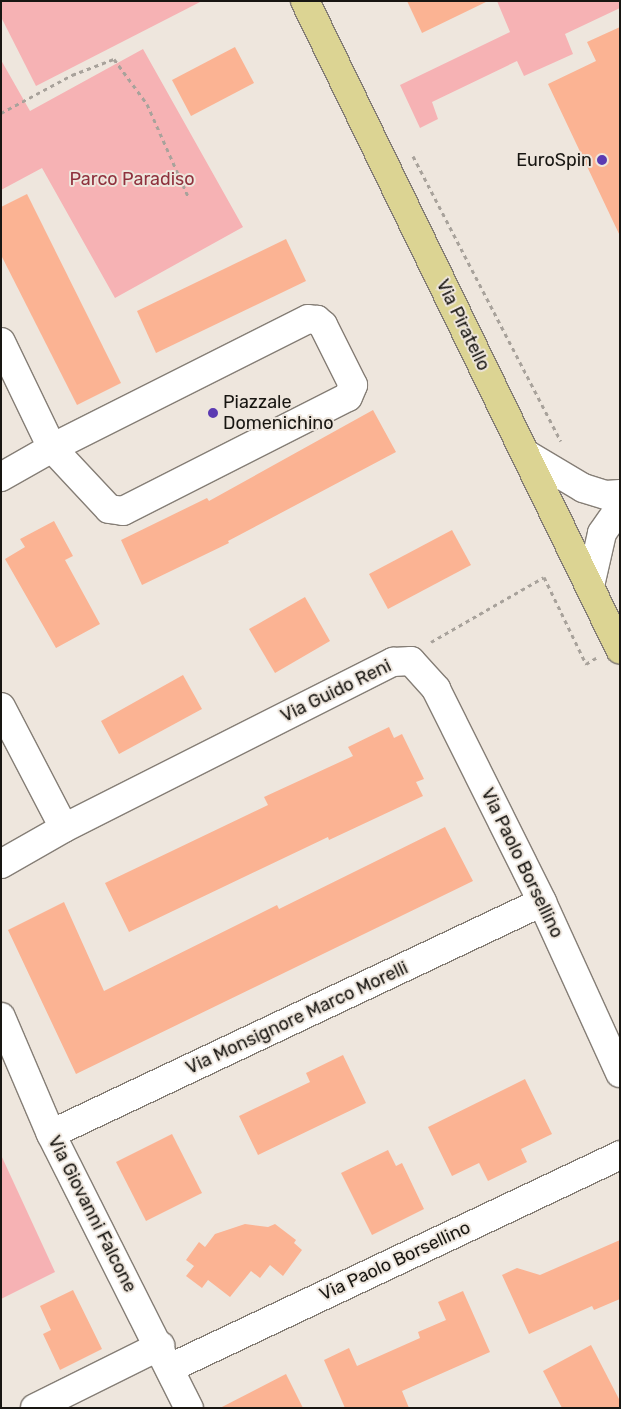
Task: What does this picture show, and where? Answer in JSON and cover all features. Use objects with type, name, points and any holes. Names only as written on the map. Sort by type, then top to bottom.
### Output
[{"type":"main road","name":"Via Piratello","points":[[305,1],[619,648]]},
{"type":"street","points":[[1,342],[52,448],[109,509],[123,511],[348,396],[353,385],[323,325],[317,320],[308,319],[52,448],[1,477]]},
{"type":"street","points":[[526,454],[583,488],[606,494],[620,494]]},
{"type":"street","points":[[590,586],[602,533],[620,507]]},
{"type":"street","name":"Via Guido Reni","points":[[1,864],[64,828],[393,662],[412,661]]},
{"type":"street","name":"Via Paolo Borsellino","points":[[412,661],[436,688],[542,902],[620,1073]]},
{"type":"street","points":[[1,708],[64,828]]},
{"type":"street","name":"Via Monsignore Marco Morelli","points":[[51,1134],[542,902]]},
{"type":"street","name":"Via Giovanni Falcone","points":[[1,1017],[51,1134],[165,1357],[189,1408]]},
{"type":"street","name":"Via Paolo Borsellino","points":[[35,1408],[165,1357],[620,1155]]},
{"type":"path","points":[[1,113],[72,74],[114,59],[147,104],[188,196]]},
{"type":"path","points":[[412,154],[563,445]]},
{"type":"path","name":"Via Guido Reni","points":[[412,661],[424,646],[544,577],[586,664],[619,648]]},
{"type":"green space","points":[[1,1],[202,1],[36,86],[1,17]]},
{"type":"green space","points":[[497,1],[620,1],[620,8],[565,34],[573,54],[524,76],[517,61],[432,102],[438,119],[420,128],[400,85],[510,32]]},
{"type":"green space","name":"Parco Paradiso","points":[[143,49],[243,227],[115,298],[42,168],[1,190],[1,60],[30,111]]},
{"type":"green space","points":[[1,1155],[55,1272],[1,1299]]},
{"type":"building","points":[[407,1],[488,1],[422,33]]},
{"type":"building","name":"EuroSpin","points":[[620,27],[620,236],[548,84],[596,61],[587,42]]},
{"type":"building","points":[[235,47],[254,83],[191,116],[172,80]]},
{"type":"building","points":[[27,194],[121,383],[77,405],[1,255],[1,207]]},
{"type":"building","points":[[286,239],[306,281],[156,353],[137,311]]},
{"type":"building","points":[[373,410],[396,452],[228,541],[229,543],[142,585],[121,540],[207,498],[209,501]]},
{"type":"building","points":[[54,521],[73,556],[65,560],[100,624],[56,648],[5,559],[25,547],[20,539]]},
{"type":"building","points":[[452,530],[471,565],[388,609],[369,574]]},
{"type":"building","points":[[305,597],[330,641],[275,673],[249,629]]},
{"type":"building","points":[[183,675],[202,709],[119,754],[101,721]]},
{"type":"building","points":[[389,727],[394,738],[402,734],[424,779],[416,782],[423,796],[329,840],[328,837],[129,932],[105,883],[268,805],[264,797],[353,756],[348,747]]},
{"type":"building","points":[[445,827],[473,881],[76,1074],[8,930],[64,902],[104,991],[277,905],[279,909]]},
{"type":"building","points":[[343,1055],[366,1103],[258,1155],[239,1116],[310,1082],[306,1073]]},
{"type":"building","points":[[525,1079],[552,1134],[521,1149],[527,1162],[488,1181],[479,1163],[452,1176],[428,1127]]},
{"type":"building","points":[[172,1134],[202,1193],[146,1221],[116,1162]]},
{"type":"building","points":[[388,1150],[396,1166],[402,1163],[424,1209],[372,1235],[341,1173]]},
{"type":"building","points":[[245,1224],[268,1227],[275,1224],[296,1240],[294,1243],[302,1250],[283,1276],[270,1265],[260,1278],[251,1271],[230,1297],[208,1280],[202,1288],[186,1276],[194,1266],[186,1260],[199,1242],[205,1247],[215,1234]]},
{"type":"building","points":[[620,1240],[620,1299],[594,1310],[592,1306],[529,1334],[502,1275],[517,1268],[540,1275]]},
{"type":"building","points":[[73,1290],[102,1349],[60,1370],[43,1334],[51,1330],[40,1306]]},
{"type":"building","points":[[463,1291],[490,1352],[402,1391],[409,1408],[345,1408],[324,1360],[349,1348],[357,1366],[420,1338],[418,1332],[446,1320],[438,1302]]},
{"type":"building","points":[[591,1345],[620,1401],[620,1408],[562,1408],[543,1371]]},
{"type":"building","points":[[286,1374],[303,1408],[220,1408]]},
{"type":"place","name":"EuroSpin","points":[[602,160]]},
{"type":"place","name":"Piazzale Domenichino","points":[[213,413]]}]
